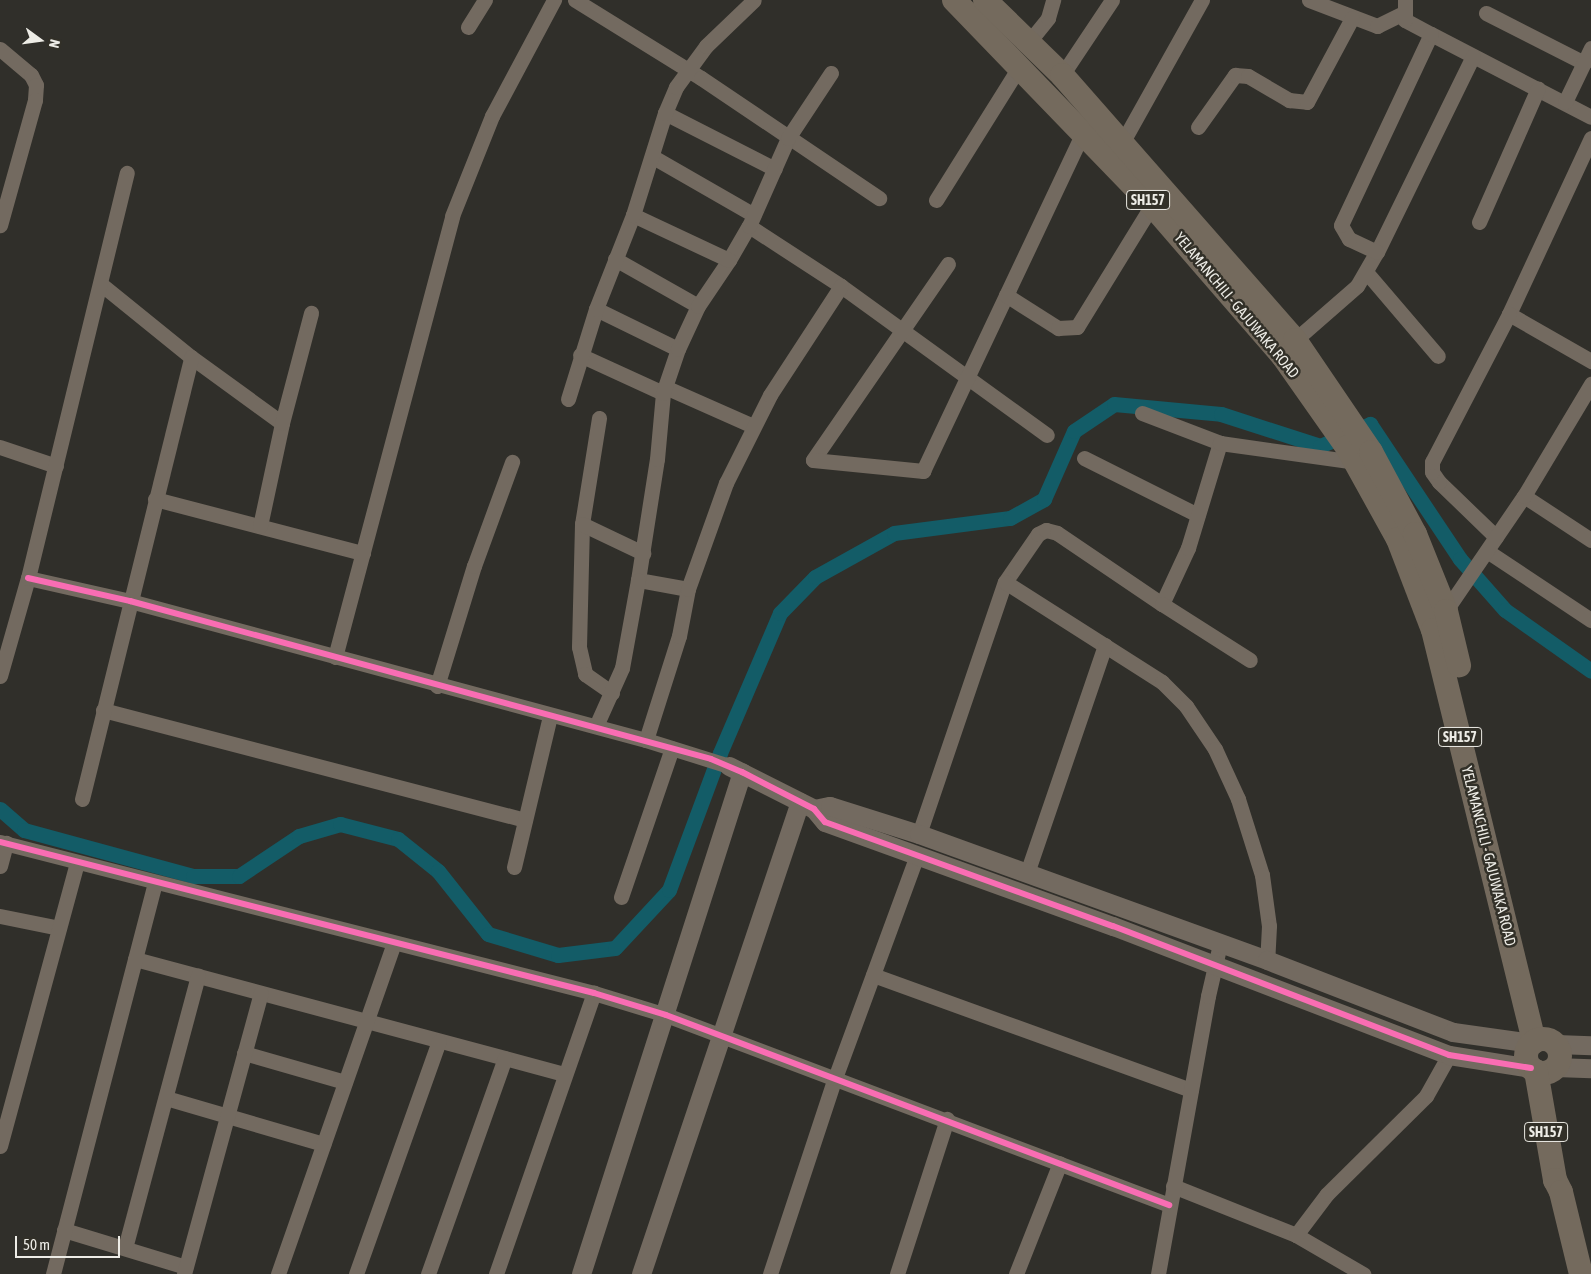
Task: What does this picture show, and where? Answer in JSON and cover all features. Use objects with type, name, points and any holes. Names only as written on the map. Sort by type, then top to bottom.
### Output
[{"type":"main road","name":"YELAMANCHILI - GAJUWAKA ROAD","points":[[954,0],[1152,205],[1303,369],[1333,412],[1357,454],[1415,534],[1439,620],[1543,1056],[1555,1180],[1561,1192],[1581,1274]]},
{"type":"main road","name":"YELAMANCHILI - GAJUWAKA ROAD","points":[[985,0],[1062,75],[1295,340],[1303,369]]},
{"type":"street","points":[[468,27],[485,0]]},
{"type":"street","points":[[336,657],[452,216],[492,116],[554,0]]},
{"type":"street","points":[[575,0],[686,69],[879,198]]},
{"type":"street","points":[[568,399],[596,309],[633,215],[665,112],[686,69],[754,0]]},
{"type":"street","points":[[1028,43],[1048,18],[1053,0]]},
{"type":"street","points":[[1062,75],[1112,0]]},
{"type":"street","points":[[1122,143],[1202,0]]},
{"type":"street","points":[[1310,0],[1352,18],[1377,26],[1404,7],[1413,26],[1538,88],[1591,117]]},
{"type":"street","points":[[1486,13],[1584,63]]},
{"type":"street","points":[[1198,127],[1235,75],[1248,76],[1289,100],[1307,102],[1352,18]]},
{"type":"street","points":[[1377,252],[1349,240],[1342,233],[1342,217],[1431,34]]},
{"type":"street","points":[[1565,102],[1591,48]]},
{"type":"street","points":[[0,49],[31,75],[36,85],[35,100],[4,187],[0,225]]},
{"type":"street","points":[[1295,340],[1346,298],[1367,273],[1473,56]]},
{"type":"street","points":[[936,200],[1019,67]]},
{"type":"street","points":[[596,726],[622,668],[643,553],[664,390],[678,348],[698,306],[729,260],[751,220],[788,138],[831,73]]},
{"type":"street","points":[[1479,222],[1538,88]]},
{"type":"street","points":[[665,112],[775,169]]},
{"type":"street","points":[[948,264],[813,460],[923,471],[1083,133]]},
{"type":"street","points":[[1496,537],[1439,482],[1432,472],[1432,462],[1509,314],[1591,138]]},
{"type":"street","points":[[652,157],[751,220],[966,379],[1046,435]]},
{"type":"street","points":[[0,676],[28,578],[102,285],[127,173]]},
{"type":"street","points":[[1006,295],[1058,328],[1077,327],[1152,205]]},
{"type":"street","points":[[633,215],[729,260]]},
{"type":"street","points":[[615,258],[698,306]]},
{"type":"street","points":[[1367,273],[1438,356]]},
{"type":"street","points":[[102,285],[191,356],[282,424]]},
{"type":"street","points":[[646,740],[679,636],[688,590],[726,483],[754,426],[841,286]]},
{"type":"street","points":[[596,309],[678,348]]},
{"type":"street","points":[[260,526],[282,424],[311,313]]},
{"type":"street","points":[[1509,314],[1591,361]]},
{"type":"street","points":[[82,800],[191,356]]},
{"type":"street","points":[[580,356],[754,426]]},
{"type":"street","points":[[1439,620],[1524,496],[1591,384]]},
{"type":"street","points":[[1142,413],[1220,443],[1357,454]]},
{"type":"street","points":[[599,418],[582,524],[579,648],[585,674],[612,693]]},
{"type":"street","points":[[1162,604],[1188,548],[1220,443]]},
{"type":"street","points":[[0,446],[56,466]]},
{"type":"street","points":[[1084,458],[1198,514]]},
{"type":"street","points":[[437,686],[474,566],[512,462]]},
{"type":"street","points":[[1524,496],[1591,540]]},
{"type":"street","points":[[155,499],[363,553]]},
{"type":"street","points":[[582,524],[643,553]]},
{"type":"street","points":[[919,834],[1005,582],[1038,534],[1046,530],[1057,533],[1162,604],[1250,660]]},
{"type":"street","points":[[1487,551],[1591,620]]},
{"type":"street","points":[[28,578],[130,601],[437,686],[550,716],[596,726],[711,759],[736,769],[807,805],[825,822],[1448,1055],[1543,1056],[1591,1045]]},
{"type":"street","points":[[638,580],[688,590]]},
{"type":"street","points":[[1005,582],[1162,682],[1186,706],[1215,749],[1238,799],[1262,874],[1269,926],[1267,960]]},
{"type":"street","points":[[1027,873],[1104,645]]},
{"type":"street","points":[[103,710],[525,820]]},
{"type":"street","points":[[514,867],[550,716]]},
{"type":"street","points":[[621,897],[672,748]]},
{"type":"street","points":[[581,1274],[666,1015],[736,769]]},
{"type":"street","points":[[807,805],[830,806],[919,834],[1267,960],[1453,1032],[1591,1068]]},
{"type":"street","points":[[641,1274],[723,1037],[787,834],[807,805]]},
{"type":"street","points":[[0,866],[3,843],[594,993],[666,1015],[947,1119],[1169,1205]]},
{"type":"street","points":[[770,1274],[834,1078],[917,855]]},
{"type":"street","points":[[0,1146],[77,862]]},
{"type":"street","points":[[53,1274],[155,882]]},
{"type":"street","points":[[0,916],[59,928]]},
{"type":"street","points":[[278,1274],[394,943]]},
{"type":"street","points":[[1158,1274],[1169,1205],[1214,966],[1220,944]]},
{"type":"street","points":[[135,959],[565,1074]]},
{"type":"street","points":[[125,1248],[198,976]]},
{"type":"street","points":[[873,976],[1191,1090]]},
{"type":"street","points":[[64,1230],[125,1248],[185,1271],[261,993]]},
{"type":"street","points":[[496,1274],[594,993]]},
{"type":"street","points":[[356,1274],[439,1041]]},
{"type":"street","points":[[244,1053],[345,1082]]},
{"type":"street","points":[[1296,1235],[1327,1194],[1426,1096],[1448,1055]]},
{"type":"street","points":[[428,1274],[505,1058]]},
{"type":"street","points":[[166,1098],[323,1144]]},
{"type":"street","points":[[897,1274],[947,1119]]},
{"type":"street","points":[[1016,1274],[1060,1163]]},
{"type":"street","points":[[1173,1186],[1296,1235],[1363,1274]]},
{"type":"waterway","points":[[0,809],[24,830],[193,876],[239,876],[299,836],[340,824],[398,839],[438,871],[488,934],[558,955],[615,948],[669,890],[720,753],[780,613],[815,577],[894,533],[1010,518],[1044,499],[1074,431],[1114,404],[1221,414],[1320,446],[1370,424],[1460,559],[1505,610],[1591,671]]},
{"type":"cycle path","points":[[28,578],[130,601],[711,759],[742,772],[814,809],[825,822],[1113,926],[1449,1055],[1531,1068]]},
{"type":"cycle path","points":[[0,842],[594,993],[666,1015],[1169,1205]]}]
